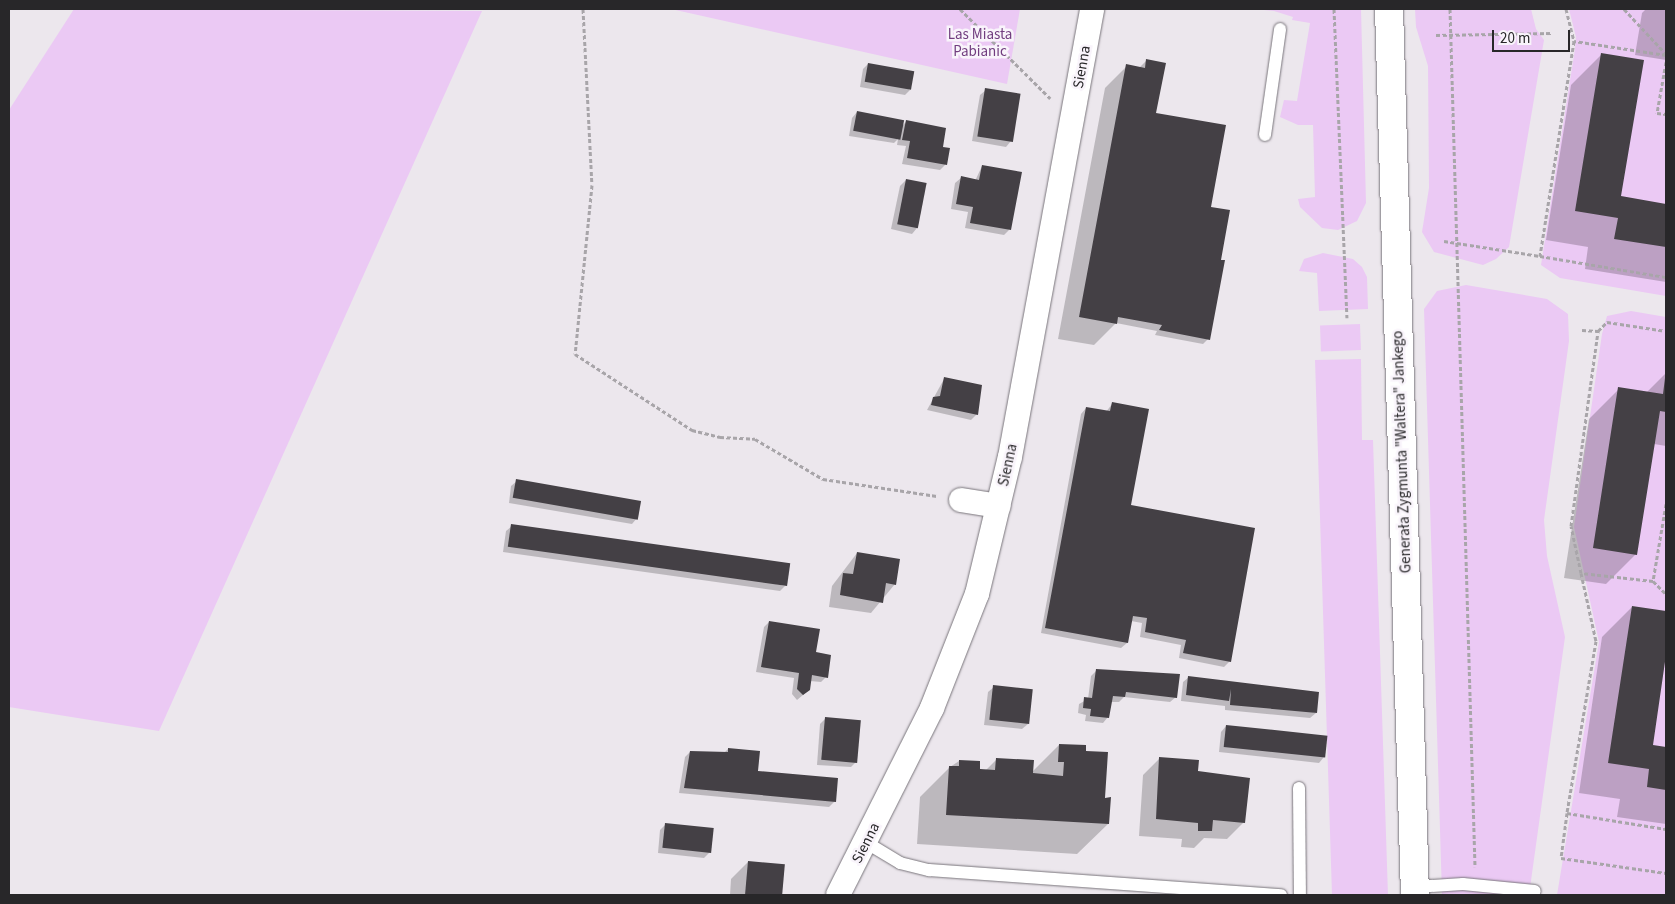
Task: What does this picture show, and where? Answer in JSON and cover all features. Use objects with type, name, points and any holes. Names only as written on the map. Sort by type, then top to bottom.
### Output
[{"type":"street","name":"Sienna","points":[[838,895],[867,843],[956,652],[977,594],[999,506],[1092,9]]},
{"type":"street","name":"Generała Zygmunta \"Waltera\" Jankego","points":[[1389,9],[1414,891]]},
{"type":"street","points":[[961,500],[999,506]]},
{"type":"lane","points":[[1265,135],[1280,30]]},
{"type":"lane","points":[[1299,788],[1300,895]]},
{"type":"lane","points":[[867,843],[900,863],[928,870],[1281,895]]},
{"type":"lane","points":[[1414,891],[1476,885],[1534,891]]},
{"type":"path","points":[[584,9],[592,185],[575,354],[692,430],[720,437],[756,439],[823,479],[961,500]]},
{"type":"path","points":[[960,9],[1033,78],[1054,102]]},
{"type":"path","points":[[1334,9],[1346,318]]},
{"type":"path","points":[[1450,9],[1476,885]]},
{"type":"path","points":[[1540,256],[1574,41],[1566,9]]},
{"type":"path","points":[[1624,9],[1666,54]]},
{"type":"path","points":[[1436,35],[1552,33]]},
{"type":"path","points":[[1574,41],[1666,54]]},
{"type":"path","points":[[1666,62],[1657,112],[1666,114]]},
{"type":"path","points":[[1444,241],[1666,277]]},
{"type":"path","points":[[1666,332],[1607,322],[1598,331],[1572,526],[1596,641],[1561,858],[1666,873]]},
{"type":"path","points":[[1582,330],[1598,331]]},
{"type":"path","points":[[1653,581],[1666,504]]},
{"type":"path","points":[[1581,573],[1653,581],[1666,594]]},
{"type":"path","points":[[1568,813],[1666,829]]},
{"type":"green space","points":[[74,9],[482,11],[159,731],[9,707],[9,110]]},
{"type":"green space","name":"Las Miasta Pabianic","points":[[671,9],[1020,9],[1007,84]]},
{"type":"green space","points":[[1253,9],[1361,9],[1366,203],[1357,221],[1338,230],[1322,228],[1300,207],[1298,199],[1315,197],[1313,125],[1298,125],[1280,117],[1284,100],[1297,101],[1310,23],[1292,20],[1293,17],[1274,11]]},
{"type":"green space","points":[[1415,9],[1531,9],[1536,29],[1544,40],[1509,247],[1496,259],[1483,265],[1434,252],[1422,232],[1429,188],[1428,66],[1416,27]]},
{"type":"green space","points":[[1569,9],[1666,9],[1666,296],[1560,278],[1541,265],[1575,49],[1576,37]]},
{"type":"green space","points":[[1323,253],[1353,259],[1362,267],[1367,277],[1368,309],[1319,311],[1317,273],[1299,271],[1304,259]]},
{"type":"green space","points":[[1466,285],[1547,299],[1568,314],[1569,341],[1544,520],[1547,556],[1565,637],[1529,895],[1442,895],[1424,309],[1437,291]]},
{"type":"green space","points":[[1631,311],[1666,317],[1666,895],[1557,895],[1599,642],[1574,527],[1602,334],[1607,316]]},
{"type":"green space","points":[[1360,324],[1361,350],[1321,351],[1320,325]]},
{"type":"green space","points":[[1361,359],[1362,440],[1373,440],[1388,895],[1332,895],[1315,360]]},
{"type":"building","points":[[1601,53],[1644,60],[1621,196],[1666,204],[1666,247],[1614,239],[1618,218],[1575,211]]},
{"type":"building","points":[[1146,59],[1166,63],[1156,113],[1226,125],[1211,207],[1230,210],[1221,260],[1225,260],[1210,340],[1159,330],[1162,325],[1118,317],[1117,324],[1079,317],[1126,64],[1145,68]]},
{"type":"building","points":[[868,63],[914,71],[911,90],[865,82]]},
{"type":"building","points":[[985,88],[1021,94],[1013,142],[977,136]]},
{"type":"building","points":[[857,111],[904,120],[900,140],[853,131]]},
{"type":"building","points":[[906,120],[946,128],[943,147],[950,148],[947,165],[907,158],[910,141],[902,140]]},
{"type":"building","points":[[982,165],[1022,172],[1011,230],[970,223],[973,207],[956,204],[961,176],[979,180]]},
{"type":"building","points":[[906,179],[927,183],[918,228],[897,224]]},
{"type":"building","points":[[944,377],[982,385],[978,415],[931,405],[933,397],[940,396]]},
{"type":"building","points":[[1665,378],[1666,412],[1660,411],[1637,555],[1593,548],[1618,387],[1663,394]]},
{"type":"building","points":[[1112,402],[1149,409],[1131,505],[1255,528],[1231,662],[1183,653],[1186,640],[1145,632],[1147,618],[1133,616],[1128,643],[1045,628],[1086,407],[1110,411]]},
{"type":"building","points":[[516,479],[641,501],[638,520],[513,498]]},
{"type":"building","points":[[511,524],[790,563],[787,586],[508,547]]},
{"type":"building","points":[[857,552],[900,559],[896,585],[886,583],[883,603],[840,595],[843,573],[853,574]]},
{"type":"building","points":[[1632,606],[1666,611],[1666,655],[1653,745],[1666,747],[1666,790],[1647,787],[1649,769],[1608,763]]},
{"type":"building","points":[[769,621],[820,629],[816,652],[831,655],[828,678],[812,675],[810,690],[803,695],[797,689],[799,673],[761,667]]},
{"type":"building","points":[[1096,669],[1180,674],[1177,698],[1126,692],[1125,697],[1113,696],[1109,718],[1090,716],[1091,709],[1083,708],[1084,697],[1092,698]]},
{"type":"building","points":[[1188,676],[1319,692],[1317,713],[1230,705],[1231,689],[1229,701],[1186,695]]},
{"type":"building","points":[[993,685],[1033,689],[1029,724],[989,720]]},
{"type":"building","points":[[825,717],[861,720],[857,763],[821,760]]},
{"type":"building","points":[[1226,725],[1327,736],[1325,758],[1224,747]]},
{"type":"building","points":[[1059,744],[1086,745],[1086,751],[1108,752],[1105,798],[1111,797],[1109,824],[946,815],[949,766],[959,766],[959,760],[980,761],[980,769],[995,770],[996,758],[1034,760],[1033,773],[1063,776],[1064,762],[1058,762]]},
{"type":"building","points":[[728,748],[760,751],[758,771],[838,778],[836,802],[684,788],[690,751],[728,752]]},
{"type":"building","points":[[1159,757],[1199,760],[1198,771],[1250,778],[1245,823],[1213,820],[1212,831],[1198,831],[1198,823],[1156,819]]},
{"type":"building","points":[[665,823],[714,828],[711,853],[662,848]]},
{"type":"building","points":[[748,861],[785,864],[782,895],[745,895]]}]
